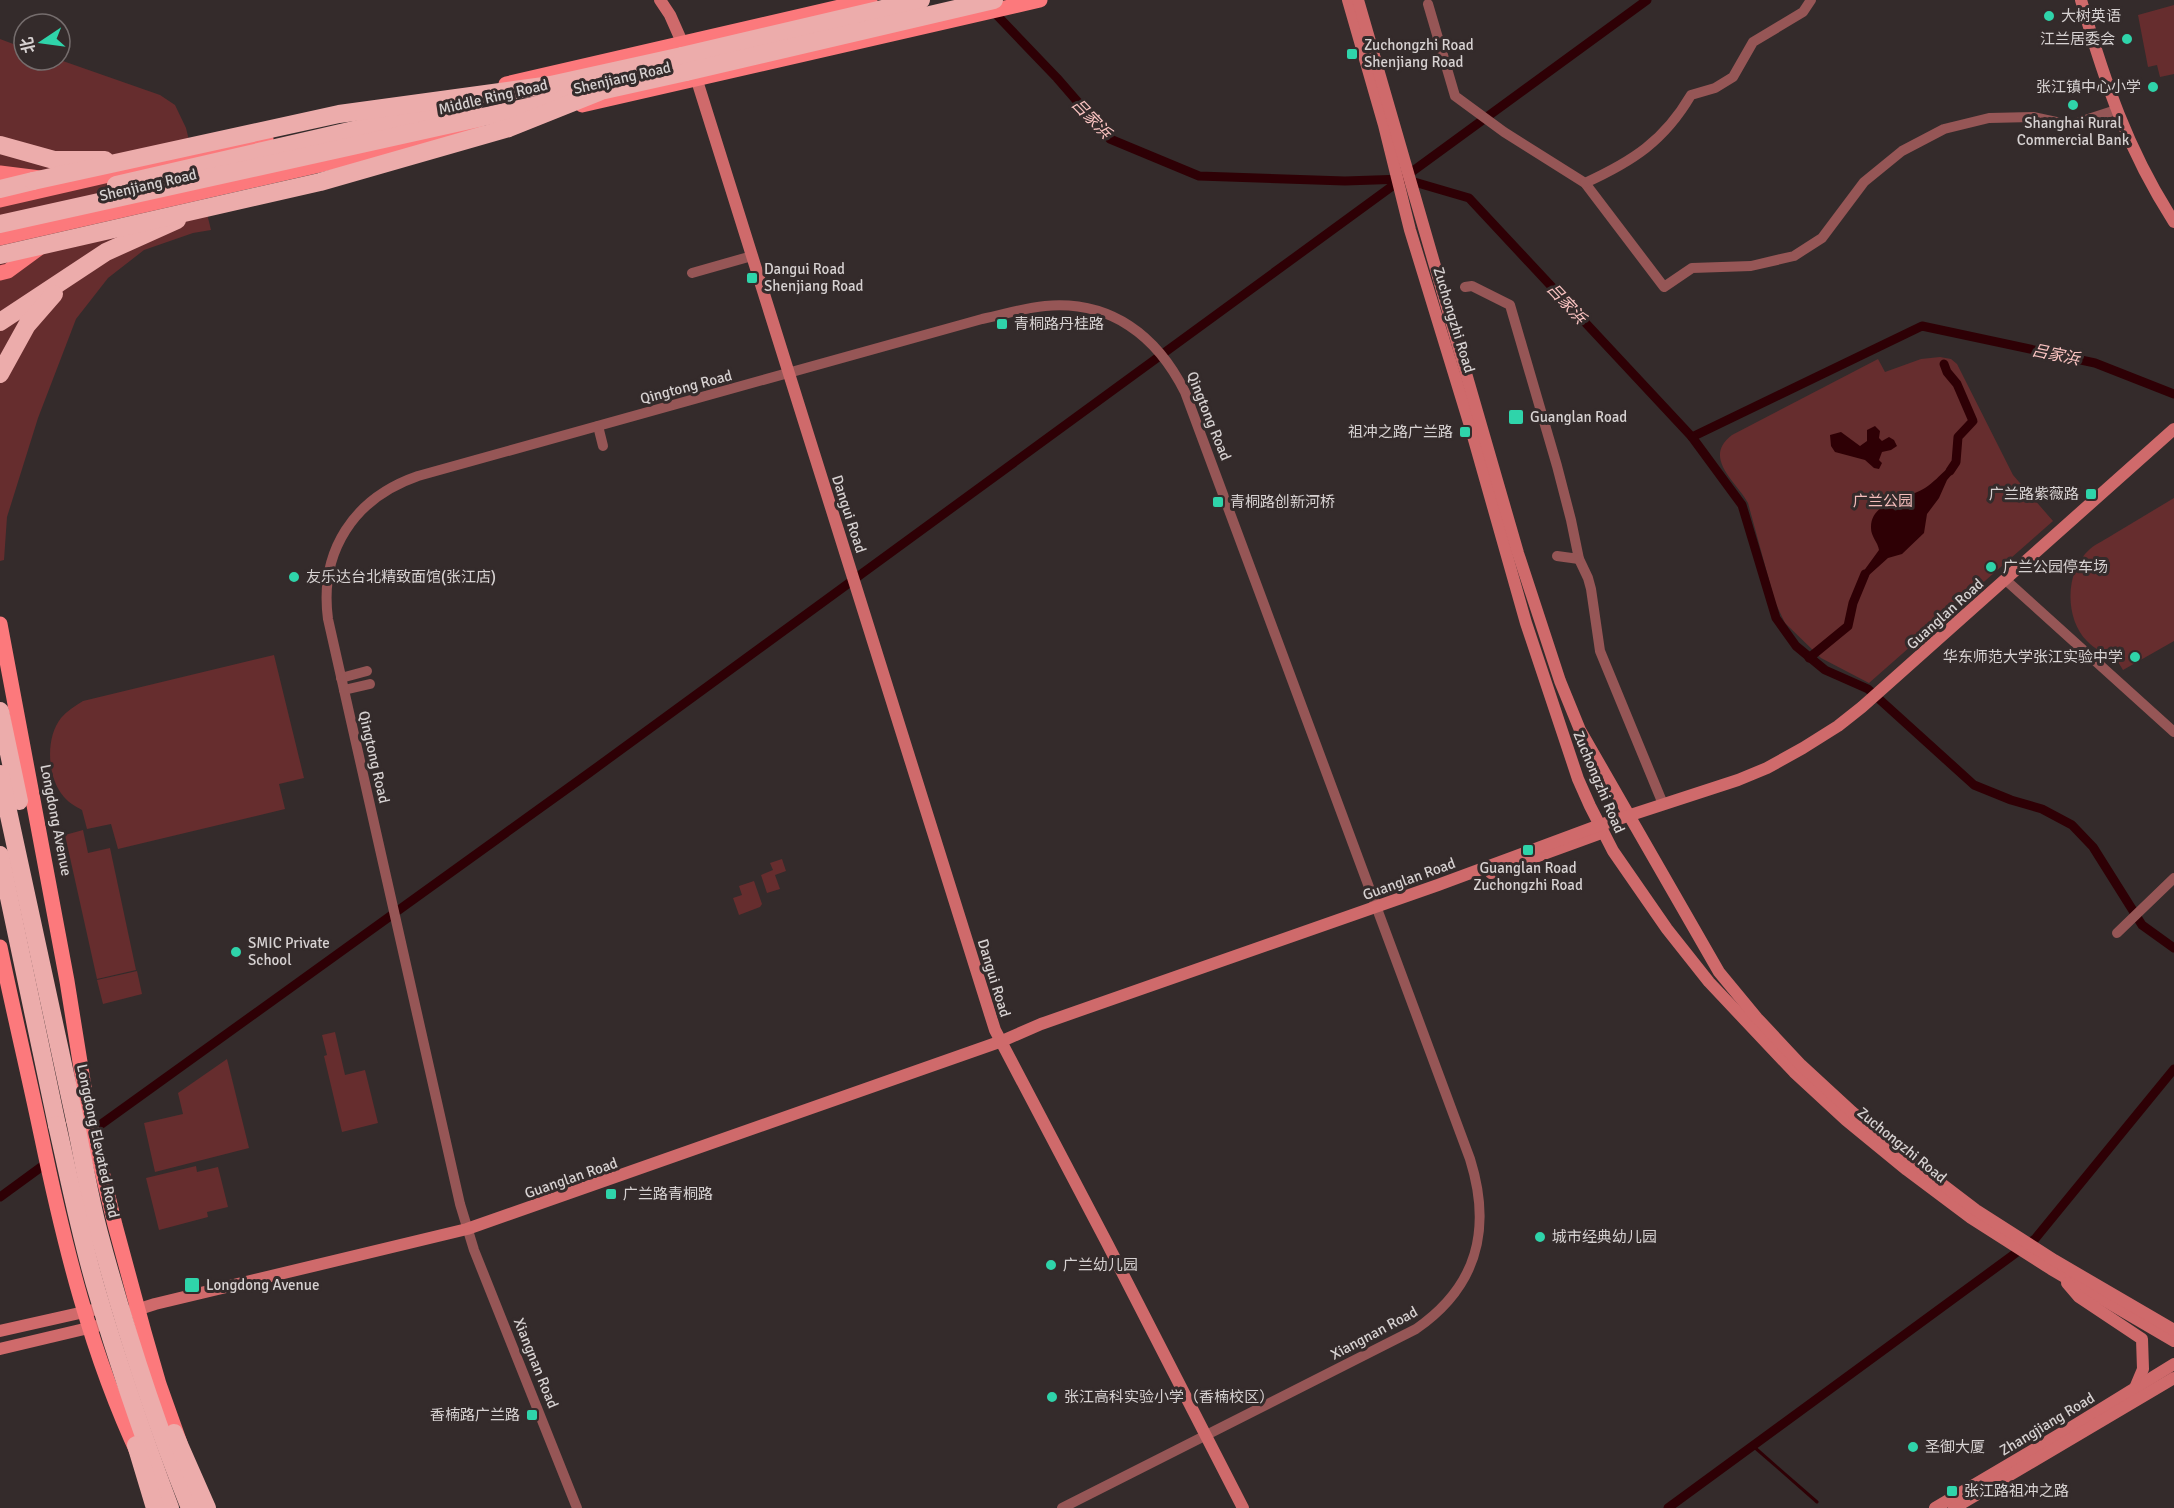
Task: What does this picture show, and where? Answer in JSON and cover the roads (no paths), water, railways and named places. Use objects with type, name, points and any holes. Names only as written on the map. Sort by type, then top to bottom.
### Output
[{"type":"highway","name":"Middle Ring Road","points":[[0,212],[921,0]]},
{"type":"highway","name":"Middle Ring Road","points":[[0,224],[599,92],[696,76],[994,0]]},
{"type":"highway","points":[[0,189],[339,114],[551,85]]},
{"type":"highway","points":[[0,255],[320,182],[509,128],[599,92]]},
{"type":"highway","points":[[0,145],[54,160],[89,162],[136,158]]},
{"type":"highway","points":[[0,322],[82,267],[132,239],[206,209]]},
{"type":"highway","points":[[0,374],[27,325],[46,302],[82,267]]},
{"type":"highway","points":[[0,711],[48,943],[51,1010]]},
{"type":"highway","name":"Longdong Elevated Road","points":[[0,774],[99,1231],[157,1420],[190,1508]]},
{"type":"highway","points":[[0,855],[77,1213],[98,1296],[170,1508]]},
{"type":"highway","points":[[130,1335],[205,1508]]},
{"type":"highway","points":[[112,1341],[125,1406],[155,1508]]},
{"type":"main road","name":"Shenjiang Road","points":[[0,200],[870,0]]},
{"type":"main road","name":"Shenjiang Road","points":[[0,238],[696,76],[1040,0]]},
{"type":"main road","points":[[0,173],[69,184]]},
{"type":"main road","points":[[0,273],[8,272],[56,235],[78,223],[107,213]]},
{"type":"main road","name":"Longdong Avenue","points":[[0,624],[65,969],[89,1118],[100,1166],[159,1384],[205,1508]]},
{"type":"main road","points":[[0,947],[51,1188],[90,1329],[112,1394],[163,1508]]},
{"type":"street","name":"Dangui Road","points":[[660,0],[685,43]]},
{"type":"street","name":"Dangui Road","points":[[667,0],[676,13],[792,373],[994,1030],[1002,1041],[1243,1508]]},
{"type":"street","name":"Zuchongzhi Road","points":[[1348,0],[1424,229],[1518,553],[1560,681],[1580,730],[1719,972],[1757,1018],[1801,1065],[1852,1112],[1989,1224]]},
{"type":"street","name":"Zuchongzhi Road","points":[[1358,0],[1389,124],[1410,230],[1471,429],[1526,624],[1563,737],[1601,829],[1654,912],[1708,982],[1794,1072],[1846,1120],[1907,1170],[2054,1268],[2174,1341]]},
{"type":"street","points":[[1585,183],[1619,167],[1655,142],[1679,114],[1691,95],[1715,88],[1733,76],[1753,42],[1803,12],[1811,0]]},
{"type":"street","points":[[2081,0],[2116,110],[2141,167],[2174,222]]},
{"type":"street","points":[[1428,4],[1455,96],[1504,132],[1585,183],[1664,287],[1692,268],[1751,266],[1794,256],[1822,238],[1864,182],[1902,151],[1944,129],[1989,118],[2033,117],[2070,125],[2116,110]]},
{"type":"street","name":"Dangui Road","points":[[696,76],[752,256],[792,373]]},
{"type":"street","points":[[692,273],[752,256]]},
{"type":"street","points":[[1465,287],[1472,286],[1510,305],[1557,466],[1579,559],[1591,589],[1600,651],[1663,804]]},
{"type":"street","name":"Qingtong Road","points":[[467,1229],[326,606],[328,578],[337,546],[345,529],[365,506],[389,488],[410,479],[982,320],[1044,306],[1074,306],[1102,312],[1121,320],[1151,342],[1174,370],[1189,403],[1377,909]]},
{"type":"street","points":[[598,426],[603,446]]},
{"type":"street","name":"Guanglan Road","points":[[1895,682],[2174,429]]},
{"type":"street","name":"Guanglan Road","points":[[139,1308],[467,1229],[1002,1041],[1016,1041],[1601,829],[1740,784],[1788,763],[1824,742],[2174,438]]},
{"type":"street","points":[[1557,556],[1579,559]]},
{"type":"street","points":[[2009,583],[2174,732]]},
{"type":"street","points":[[341,678],[367,671]]},
{"type":"street","points":[[344,690],[370,684]]},
{"type":"street","name":"Guanglan Road","points":[[1631,819],[1663,804],[1738,780],[1767,768],[1821,738],[1864,709]]},
{"type":"street","points":[[2117,933],[2174,878]]},
{"type":"street","name":"Xiangnan Road","points":[[1062,1508],[1416,1329],[1445,1305],[1467,1274],[1474,1256],[1481,1219],[1476,1179],[1377,909]]},
{"type":"street","name":"Xiangnan Road","points":[[467,1229],[577,1508]]},
{"type":"street","name":"Zuchongzhi Road","points":[[2054,1268],[2174,1330]]},
{"type":"street","points":[[2054,1268],[2079,1297],[2142,1339],[2143,1370],[2135,1388]]},
{"type":"street","points":[[0,1331],[85,1311],[139,1308]]},
{"type":"street","points":[[0,1349],[90,1329],[139,1308]]},
{"type":"street","name":"Zhangjiang Road","points":[[1935,1508],[2174,1364]]},
{"type":"street","name":"Zhangjiang Road","points":[[1954,1508],[2174,1378]]},
{"type":"waterway","points":[[89,1133],[589,773],[1647,0]]},
{"type":"waterway","name":"吕家浜","points":[[990,8],[1057,78],[1110,139],[1199,176],[1345,181],[1404,179],[1469,198],[1692,437],[1922,326],[2095,363],[2174,394]]},
{"type":"waterway","points":[[1944,364],[1947,372],[1957,384],[1973,421],[1958,437],[1956,462],[1950,471]]},
{"type":"waterway","points":[[1692,437],[1742,505],[1776,618],[1796,646],[1825,670],[1868,689],[1974,785],[2011,800],[2042,809],[2072,825],[2093,847],[2142,925],[2174,948]]},
{"type":"waterway","points":[[1809,658],[1848,626],[1853,603],[1865,574]]},
{"type":"waterway","points":[[1668,1508],[2035,1239],[2174,1069]]},
{"type":"waterway","points":[[0,1197],[48,1162]]},
{"type":"waterway","points":[[1753,1446],[1817,1502]]},
{"type":"place","name":"大树英语","points":[[2049,16]]},
{"type":"place","name":"江兰居委会","points":[[2127,39]]},
{"type":"place","name":"Zuchongzhi Road Shenjiang Road","points":[[1352,54]]},
{"type":"place","name":"张江镇中心小学","points":[[2153,87]]},
{"type":"place","name":"Shanghai Rural Commercial Bank","points":[[2073,105]]},
{"type":"place","name":"Dangui Road Shenjiang Road","points":[[752,278]]},
{"type":"place","name":"青桐路丹桂路","points":[[1002,324]]},
{"type":"place","name":"Guanglan Road","points":[[1516,417]]},
{"type":"place","name":"祖冲之路广兰路","points":[[1465,432]]},
{"type":"place","name":"广兰路紫薇路","points":[[2091,494]]},
{"type":"place","name":"青桐路创新河桥","points":[[1218,502]]},
{"type":"place","name":"广兰公园停车场","points":[[1991,567]]},
{"type":"place","name":"友乐达台北精致面馆(张江店)","points":[[294,577]]},
{"type":"place","name":"华东师范大学张江实验中学","points":[[2135,657]]},
{"type":"place","name":"Guanglan Road Zuchongzhi Road","points":[[1528,850]]},
{"type":"place","name":"SMIC Private School","points":[[236,952]]},
{"type":"place","name":"广兰路青桐路","points":[[611,1194]]},
{"type":"place","name":"城市经典幼儿园","points":[[1540,1237]]},
{"type":"place","name":"广兰幼儿园","points":[[1051,1265]]},
{"type":"place","name":"Longdong Avenue","points":[[192,1285]]},
{"type":"place","name":"张江高科实验小学（香楠校区）","points":[[1052,1397]]},
{"type":"place","name":"香楠路广兰路","points":[[532,1415]]},
{"type":"place","name":"圣御大厦","points":[[1913,1447]]},
{"type":"place","name":"张江路祖冲之路","points":[[1952,1491]]},
{"type":"park label","name":"广兰公园","points":[[1883,501]]}]
